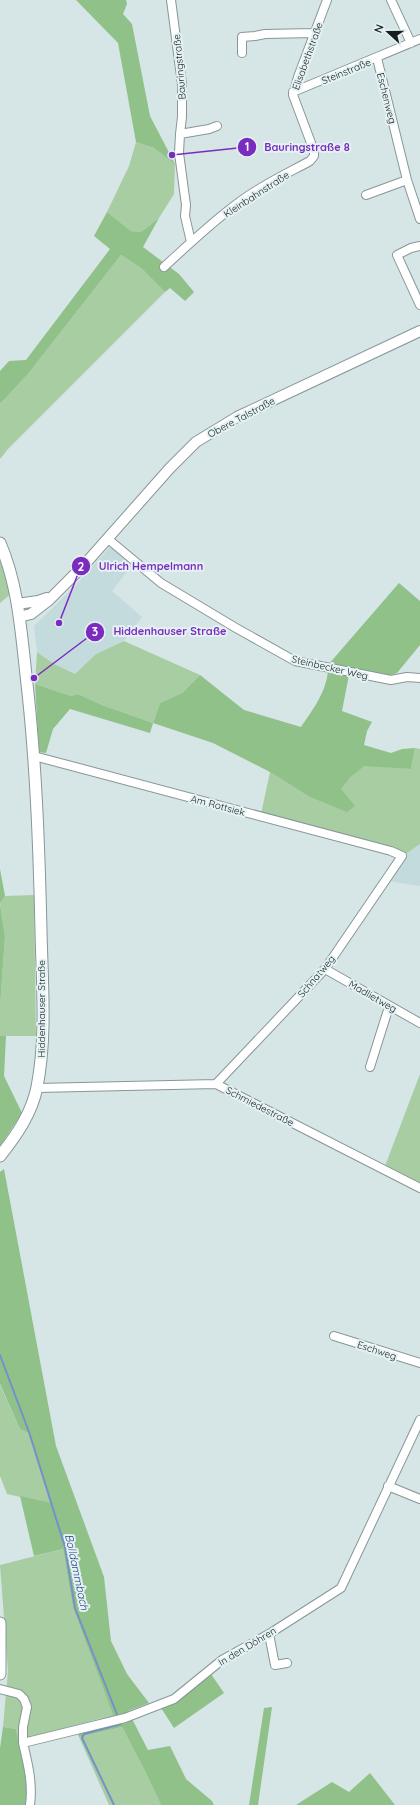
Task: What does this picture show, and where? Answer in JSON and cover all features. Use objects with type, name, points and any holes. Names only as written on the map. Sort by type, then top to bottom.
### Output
[{"type":"main road","name":"Hiddenhauser Straße","points":[[0,543],[8,563],[18,604],[34,756],[39,843],[42,989],[42,1050],[37,1088],[18,1132],[0,1156]]},
{"type":"main road","points":[[0,1622],[0,1674]]},
{"type":"street","name":"Bauringstraße","points":[[171,0],[182,84],[182,117],[179,153],[186,205],[185,216],[191,242]]},
{"type":"street","name":"Elisabethstraße","points":[[314,156],[314,151],[299,108],[293,99],[293,92],[327,0]]},
{"type":"street","points":[[390,0],[411,43]]},
{"type":"street","points":[[242,53],[242,37],[265,34],[314,34]]},
{"type":"street","name":"Steinstraße","points":[[293,92],[420,39]]},
{"type":"street","name":"Eschenweg","points":[[377,58],[407,180],[420,219]]},
{"type":"street","points":[[180,134],[209,129],[217,126]]},
{"type":"street","name":"Kleinbahnstraße","points":[[164,267],[191,242],[240,202],[276,179],[310,161],[314,156]]},
{"type":"street","points":[[366,195],[407,180]]},
{"type":"street","points":[[420,246],[411,248],[398,255],[420,305]]},
{"type":"street","name":"Obere Talstraße","points":[[19,617],[31,614],[49,600],[108,539],[170,468],[196,442],[249,411],[420,331]]},
{"type":"street","name":"Steinbecker Weg","points":[[108,539],[161,583],[295,661],[391,680],[407,677],[420,678]]},
{"type":"street","name":"Obere Talstraße","points":[[18,604],[47,598],[63,586]]},
{"type":"street","name":"Am Rottsiek","points":[[34,756],[384,849],[402,856]]},
{"type":"street","name":"Schnatweg","points":[[216,1084],[325,969],[402,856]]},
{"type":"street","name":"Madlietweg","points":[[325,969],[420,1023]]},
{"type":"street","points":[[370,1067],[387,1013],[391,1007]]},
{"type":"street","name":"Schmiedestraße","points":[[37,1088],[216,1084],[420,1188]]},
{"type":"street","name":"Eschweg","points":[[334,1336],[420,1364]]},
{"type":"street","name":"In den Döhren","points":[[23,1743],[112,1721],[174,1699],[222,1660],[269,1634],[341,1588],[420,1420]]},
{"type":"street","points":[[388,1486],[420,1499]]},
{"type":"street","points":[[269,1634],[275,1665],[287,1663]]},
{"type":"street","points":[[0,1689],[18,1694],[24,1699],[27,1707],[23,1727],[23,1743],[29,1767],[32,1792],[30,1805]]},
{"type":"shaded area","points":[[111,546],[133,564],[112,591],[142,617],[124,641],[96,654],[75,674],[54,664],[37,652],[34,626],[75,586]]},
{"type":"shaded area","points":[[420,844],[420,886],[388,881],[406,854]]},
{"type":"green space","points":[[76,0],[126,0],[127,4],[123,14],[132,24],[150,116],[175,164],[154,148],[136,142],[118,43]]},
{"type":"green space","points":[[136,142],[154,148],[175,164],[174,194],[159,218],[141,232],[131,231],[107,212],[129,166]]},
{"type":"green space","points":[[107,212],[131,231],[141,232],[159,218],[143,247],[179,274],[194,292],[185,301],[170,288],[165,292],[141,268],[121,255],[28,374],[0,404],[0,371],[9,361],[26,360],[110,249],[94,236]]},
{"type":"green space","points":[[121,255],[141,268],[165,292],[8,449],[0,459],[0,404],[28,374]]},
{"type":"green space","points":[[0,553],[12,593],[0,603]]},
{"type":"green space","points":[[399,583],[420,601],[420,645],[397,673],[388,676],[349,675],[342,711],[372,722],[367,731],[364,745],[391,753],[402,749],[415,748],[411,769],[364,766],[351,777],[341,789],[355,806],[347,812],[308,796],[270,772],[213,743],[153,723],[160,703],[182,693],[200,675],[244,710],[301,727],[320,698],[326,682],[328,665]]},
{"type":"green space","points":[[124,641],[200,675],[182,693],[160,703],[153,723],[102,705],[78,694],[71,696],[35,684],[37,652],[54,664],[75,674],[96,654]]},
{"type":"green space","points":[[35,684],[71,696],[78,694],[102,705],[153,723],[150,733],[70,709],[53,729],[46,753],[39,752]]},
{"type":"green space","points":[[415,748],[420,749],[420,844],[406,854],[261,814],[270,772],[308,796],[341,789],[364,765],[411,769]]},
{"type":"green space","points":[[0,869],[5,896],[0,903]]},
{"type":"green space","points":[[34,895],[36,1036],[0,1036],[0,1008],[5,936],[0,903],[5,896]]},
{"type":"green space","points":[[0,904],[5,936],[0,1008]]},
{"type":"green space","points":[[0,1036],[6,1036],[4,1076],[22,1113],[0,1146]]},
{"type":"green space","points":[[420,1074],[420,1184],[385,1166]]},
{"type":"green space","points":[[4,1169],[56,1446],[104,1577],[111,1641],[127,1674],[149,1703],[128,1711],[148,1750],[170,1746],[186,1779],[212,1801],[214,1805],[161,1805],[122,1727],[79,1737],[76,1726],[113,1715],[73,1608],[63,1549],[34,1556],[20,1496],[51,1503],[30,1434],[20,1429],[0,1384],[0,1172]]},
{"type":"green space","points":[[0,1385],[20,1429],[30,1434],[51,1504],[7,1494],[0,1476]]},
{"type":"green space","points":[[63,1549],[73,1608],[113,1715],[18,1741],[16,1729],[3,1727],[8,1671],[0,1565]]},
{"type":"green space","points":[[211,1674],[224,1693],[174,1728],[161,1708]]},
{"type":"green space","points":[[272,1707],[258,1805],[249,1805],[264,1708]]},
{"type":"green space","points":[[3,1727],[16,1729],[27,1776],[28,1786],[26,1805],[0,1805],[0,1748]]},
{"type":"green space","points":[[122,1727],[161,1805],[109,1805],[79,1737]]},
{"type":"green space","points":[[370,1773],[395,1805],[296,1805],[332,1782],[349,1792]]},
{"type":"waterway","name":"Bolldammbach","points":[[0,1355],[29,1432],[65,1547],[75,1608],[118,1717]]},
{"type":"waterway","name":"Bolldammbach","points":[[114,1805],[82,1738],[84,1734],[121,1724],[120,1721]]},
{"type":"place","name":"Bauringstraße 8","points":[[172,155]]},
{"type":"place","name":"Ulrich Hempelmann","points":[[59,623]]},
{"type":"place","name":"Hiddenhauser Straße","points":[[34,678]]}]
